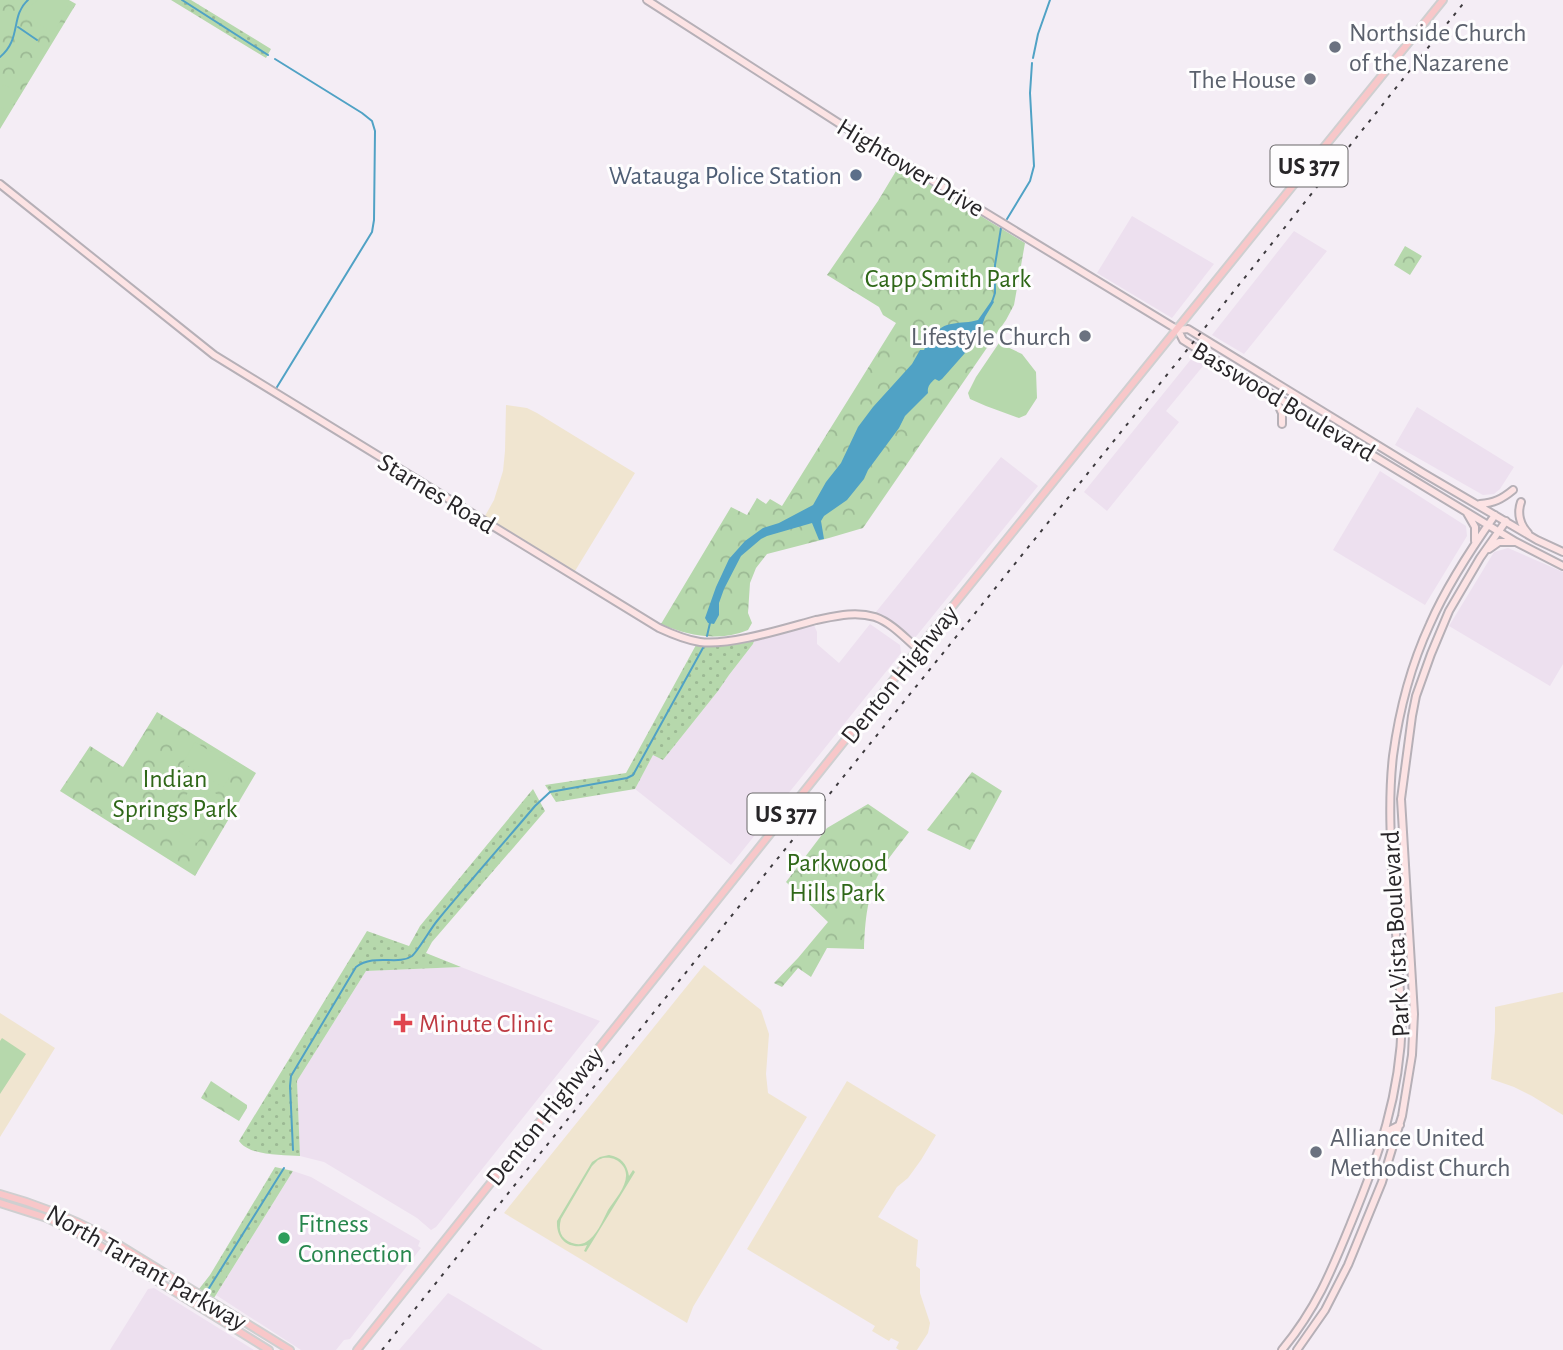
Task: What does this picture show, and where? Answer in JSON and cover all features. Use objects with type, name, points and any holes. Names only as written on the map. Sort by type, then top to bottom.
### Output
[{"type":"main road","name":"Hightower Drive","points":[[647,0],[851,131],[1178,330]]},
{"type":"main road","name":"Denton Highway","points":[[357,1350],[918,649],[1443,0]]},
{"type":"main road","name":"Starnes Road","points":[[0,184],[214,355],[659,628],[697,642],[711,642],[743,638],[840,615],[859,614],[882,621],[918,649]]},
{"type":"main road","name":"Basswood Boulevard","points":[[1563,554],[1188,329],[1178,330],[1183,340],[1191,345],[1516,542],[1563,566]]},
{"type":"main road","points":[[1273,394],[1282,413],[1282,424]]},
{"type":"main road","points":[[1418,482],[1423,472]]},
{"type":"main road","points":[[1478,504],[1500,500],[1513,490]]},
{"type":"main road","points":[[1521,502],[1521,523],[1532,537]]},
{"type":"main road","points":[[1465,511],[1475,527],[1474,546]]},
{"type":"main road","name":"Park Vista Boulevard","points":[[1282,1350],[1310,1312],[1330,1276],[1386,1130],[1399,1063],[1402,1021],[1390,827],[1393,756],[1399,722],[1411,675],[1429,624],[1443,596],[1495,514]]},
{"type":"main road","name":"Park Vista Boulevard","points":[[1297,1350],[1338,1287],[1382,1182],[1400,1125],[1412,1055],[1414,1014],[1401,799],[1416,696],[1440,629],[1480,558],[1506,521]]},
{"type":"main road","points":[[1480,558],[1499,542],[1516,542]]},
{"type":"main road","points":[[1553,562],[1555,556],[1563,554]]},
{"type":"main road","points":[[1443,596],[1454,602]]},
{"type":"main road","points":[[1386,1130],[1400,1125]]},
{"type":"main road","points":[[1386,1130],[1391,1134],[1394,1144]]},
{"type":"main road","name":"North Tarrant Parkway","points":[[0,1194],[74,1219],[290,1350]]},
{"type":"main road","name":"North Tarrant Parkway","points":[[0,1203],[47,1218],[91,1240],[269,1350]]},
{"type":"main road","points":[[205,1310],[210,1301]]},
{"type":"main road","points":[[249,1338],[255,1328]]},
{"type":"shaded area","points":[[1132,216],[1214,264],[1172,318],[1097,273]]},
{"type":"shaded area","points":[[1294,231],[1327,251],[1244,354],[1212,335]]},
{"type":"shaded area","points":[[1196,353],[1208,360],[1166,411],[1179,422],[1107,511],[1084,492]]},
{"type":"shaded area","points":[[506,405],[527,408],[537,413],[635,473],[575,571],[485,516],[494,500],[503,471]]},
{"type":"shaded area","points":[[1417,407],[1514,467],[1500,489],[1494,494],[1483,495],[1395,445]]},
{"type":"shaded area","points":[[1001,457],[1038,486],[914,639],[876,612]]},
{"type":"shaded area","points":[[1380,471],[1466,526],[1467,536],[1425,605],[1333,550]]},
{"type":"shaded area","points":[[1508,548],[1563,572],[1563,664],[1550,686],[1449,626],[1494,552]]},
{"type":"shaded area","points":[[870,624],[900,645],[901,653],[731,865],[635,789],[653,754],[663,760],[754,641],[814,625],[817,644],[839,663]]},
{"type":"shaded area","points":[[704,965],[761,1010],[769,1034],[766,1074],[768,1093],[807,1117],[693,1307],[687,1323],[504,1213]]},
{"type":"shaded area","points":[[461,967],[600,1021],[431,1230],[417,1218],[324,1162],[300,1156],[297,1081],[366,971]]},
{"type":"shaded area","points":[[1563,992],[1563,1115],[1514,1087],[1491,1079],[1495,1007]]},
{"type":"shaded area","points":[[0,1013],[55,1048],[0,1137]]},
{"type":"shaded area","points":[[847,1081],[936,1135],[921,1160],[908,1178],[897,1187],[878,1217],[918,1240],[916,1266],[920,1269],[920,1293],[930,1323],[928,1333],[917,1350],[899,1350],[896,1348],[899,1342],[891,1338],[889,1341],[872,1331],[875,1326],[747,1249]]},
{"type":"shaded area","points":[[293,1171],[311,1177],[420,1241],[418,1246],[421,1248],[350,1339],[344,1340],[336,1350],[301,1350],[216,1295]]},
{"type":"shaded area","points":[[154,1288],[254,1350],[110,1350],[148,1289]]},
{"type":"shaded area","points":[[448,1293],[457,1298],[543,1350],[399,1350]]},
{"type":"green space","points":[[0,0],[69,0],[76,4],[0,129]]},
{"type":"green space","points":[[38,0],[70,2],[55,31],[51,32],[24,14]]},
{"type":"green space","points":[[171,0],[191,0],[271,49],[266,58]]},
{"type":"green space","points":[[4,84],[20,94],[9,112],[0,107],[0,85],[2,87]]},
{"type":"green space","name":"Capp Smith Park","points":[[899,166],[1025,243],[1014,305],[863,528],[767,554],[756,568],[750,583],[748,613],[752,623],[748,630],[715,637],[682,632],[661,624],[731,507],[747,515],[757,498],[766,504],[770,499],[782,506],[896,323],[883,315],[879,307],[827,275]]},
{"type":"green space","points":[[1405,246],[1422,256],[1410,275],[1394,265]]},
{"type":"green space","points":[[999,343],[1022,354],[1036,372],[1037,398],[1026,415],[1019,418],[970,399],[968,393]]},
{"type":"green space","points":[[754,641],[663,760],[653,755],[635,789],[556,802],[545,785],[626,773],[696,645],[732,645]]},
{"type":"green space","name":"Indian Springs Park","points":[[157,712],[256,773],[195,876],[60,791],[90,746],[123,767]]},
{"type":"green space","points":[[195,742],[236,767],[223,787],[183,763]]},
{"type":"green space","points":[[972,772],[1002,791],[970,850],[927,830]]},
{"type":"green space","points":[[195,781],[225,799],[214,817],[184,799]]},
{"type":"green space","points":[[533,789],[545,811],[432,942],[426,953],[461,967],[366,971],[297,1081],[300,1156],[267,1154],[244,1146],[239,1141],[367,931],[409,946],[420,926]]},
{"type":"green space","name":"Parkwood Hills Park","points":[[868,804],[909,832],[882,868],[873,887],[866,918],[864,949],[827,948],[811,977],[798,968],[782,987],[774,983],[828,922],[786,882],[827,828]]},
{"type":"green space","points":[[179,807],[209,825],[197,843],[168,825]]},
{"type":"green space","points":[[2,1038],[26,1054],[0,1094],[0,1041]]},
{"type":"green space","points":[[211,1081],[247,1105],[239,1121],[201,1098]]},
{"type":"green space","points":[[600,1157],[617,1157],[627,1168],[629,1176],[633,1170],[635,1172],[586,1252],[584,1251],[587,1245],[569,1245],[561,1238],[557,1221],[592,1162]],"holes":[[[603,1158],[612,1158],[623,1166],[626,1171],[625,1183],[593,1236],[581,1244],[570,1242],[561,1233],[561,1219],[592,1166]]]},
{"type":"green space","points":[[275,1167],[293,1171],[214,1298],[199,1289]]},
{"type":"water","points":[[992,300],[994,302],[981,329],[965,353],[942,379],[935,379],[930,384],[928,393],[905,416],[847,500],[824,516],[821,521],[824,539],[819,540],[812,523],[761,539],[741,556],[724,589],[719,603],[719,615],[714,624],[708,623],[705,618],[729,559],[745,541],[763,528],[779,523],[813,505],[841,463],[858,427],[912,364],[920,350],[924,350],[930,337],[947,325],[978,320]]},
{"type":"waterway","points":[[0,57],[11,43],[19,13],[28,0]]},
{"type":"waterway","points":[[182,0],[268,55]]},
{"type":"waterway","points":[[1033,58],[1050,0]]},
{"type":"waterway","points":[[18,27],[37,40]]},
{"type":"waterway","points":[[275,59],[362,113],[372,121],[375,131],[372,232],[277,387]]},
{"type":"waterway","points":[[1007,219],[1030,181],[1034,166],[1030,93],[1032,63]]},
{"type":"waterway","points":[[992,302],[1001,228]]},
{"type":"waterway","points":[[707,636],[710,623]]},
{"type":"waterway","points":[[293,1150],[291,1076],[356,967],[371,961],[400,960],[412,956],[449,906],[550,792],[633,775],[704,646]]},
{"type":"waterway","points":[[206,1293],[284,1168]]},
{"type":"railway","points":[[382,1350],[1466,0]]},
{"type":"place","name":"Northside Church of the Nazarene","points":[[1335,47]]},
{"type":"place","name":"The House","points":[[1310,79]]},
{"type":"place","name":"Watauga Police Station","points":[[856,175]]},
{"type":"place","name":"Lifestyle Church","points":[[1085,336]]},
{"type":"place","name":"Minute Clinic","points":[[403,1023]]},
{"type":"place","name":"Alliance United Methodist Church","points":[[1316,1152]]},
{"type":"place","name":"Fitness Connection","points":[[284,1238]]}]
